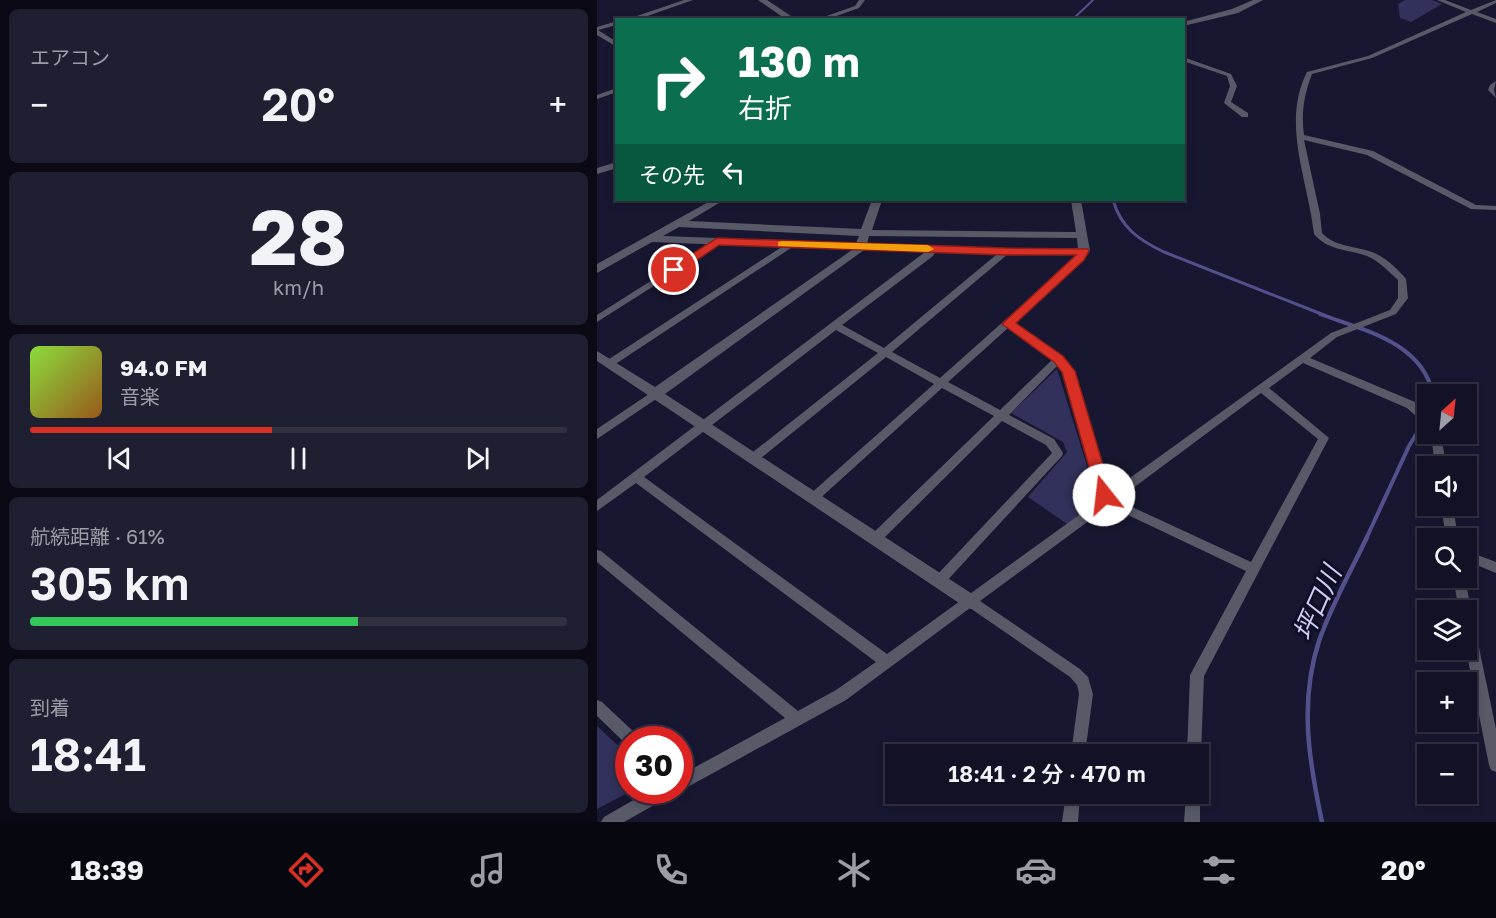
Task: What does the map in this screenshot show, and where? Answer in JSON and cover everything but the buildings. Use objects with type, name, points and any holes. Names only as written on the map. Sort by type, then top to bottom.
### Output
[{"type":"street","points":[[633,18],[690,0]]},
{"type":"street","points":[[762,0],[790,18]]},
{"type":"street","points":[[855,15],[862,0]]},
{"type":"street","points":[[1185,24],[1235,11],[1259,0]]},
{"type":"street","points":[[1440,0],[1496,21]]},
{"type":"street","points":[[693,776],[841,695],[1334,336],[1393,312],[1403,298],[1402,279],[1377,258],[1365,252],[1329,243],[1318,234],[1297,106],[1309,73],[1370,57],[1496,0]]},
{"type":"street","points":[[824,18],[857,7]]},
{"type":"street","points":[[597,30],[615,24]]},
{"type":"street","points":[[597,30],[615,44]]},
{"type":"street","points":[[1185,60],[1229,75],[1235,86],[1227,103],[1245,115]]},
{"type":"street","points":[[1496,83],[1491,90],[1496,96]]},
{"type":"street","points":[[597,97],[615,91]]},
{"type":"street","points":[[1301,137],[1370,153],[1474,207],[1496,208]]},
{"type":"street","points":[[597,171],[615,166]]},
{"type":"street","points":[[597,269],[717,201]]},
{"type":"street","points":[[597,435],[859,249],[867,233],[877,201]]},
{"type":"street","points":[[813,498],[1080,258],[1084,251],[1075,201]]},
{"type":"street","points":[[677,224],[867,233],[1082,235]]},
{"type":"street","points":[[649,239],[1005,252],[1084,251]]},
{"type":"street","points":[[597,319],[717,242]]},
{"type":"street","points":[[610,363],[791,244]]},
{"type":"street","points":[[597,506],[836,326],[930,254],[933,249]]},
{"type":"street","points":[[752,459],[886,352],[1005,252]]},
{"type":"street","points":[[1008,324],[1059,359],[1068,371],[1104,495],[1109,501],[1253,568]]},
{"type":"street","points":[[836,326],[1050,442],[1058,453],[939,580]]},
{"type":"street","points":[[597,355],[939,580],[1075,673],[1083,682],[1086,694],[1079,744]]},
{"type":"street","points":[[875,539],[1059,359]]},
{"type":"street","points":[[1303,359],[1411,405],[1417,410]]},
{"type":"street","points":[[1194,744],[1197,675],[1324,438],[1263,389]]},
{"type":"street","points":[[636,477],[887,662]]},
{"type":"street","points":[[597,555],[797,719]]},
{"type":"street","points":[[1477,560],[1496,568]]},
{"type":"street","points":[[1475,660],[1496,765]]},
{"type":"street","points":[[597,707],[617,726]]},
{"type":"street","points":[[609,822],[642,804]]},
{"type":"street","points":[[1070,822],[1072,804]]},
{"type":"street","points":[[1192,822],[1193,804]]},
{"type":"shaded area","points":[[1405,0],[1432,0],[1442,4],[1411,22],[1400,18],[1398,4]]},
{"type":"shaded area","points":[[1057,369],[1095,492],[1092,505],[1067,524],[1028,497],[1067,452],[1063,442],[1011,413]]},
{"type":"shaded area","points":[[597,726],[615,743],[615,799],[597,809]]},
{"type":"waterway","name":"坪口川","points":[[1074,18],[1093,0]]},
{"type":"waterway","name":"坪口川","points":[[1113,201],[1126,226],[1139,238],[1164,252],[1324,315]]},
{"type":"waterway","name":"坪口川","points":[[1320,314],[1372,333],[1404,350],[1417,362],[1430,384]]},
{"type":"waterway","name":"坪口川","points":[[1366,539],[1417,433]]},
{"type":"waterway","name":"坪口川","points":[[1322,822],[1310,754],[1309,686],[1324,628],[1367,537]]},
{"type":"slow traffic","points":[[782,244],[928,249]]},
{"type":"route","points":[[674,270],[717,242],[1005,252],[1084,251],[1080,258],[1008,324],[1059,359],[1068,371],[1104,495]]}]
